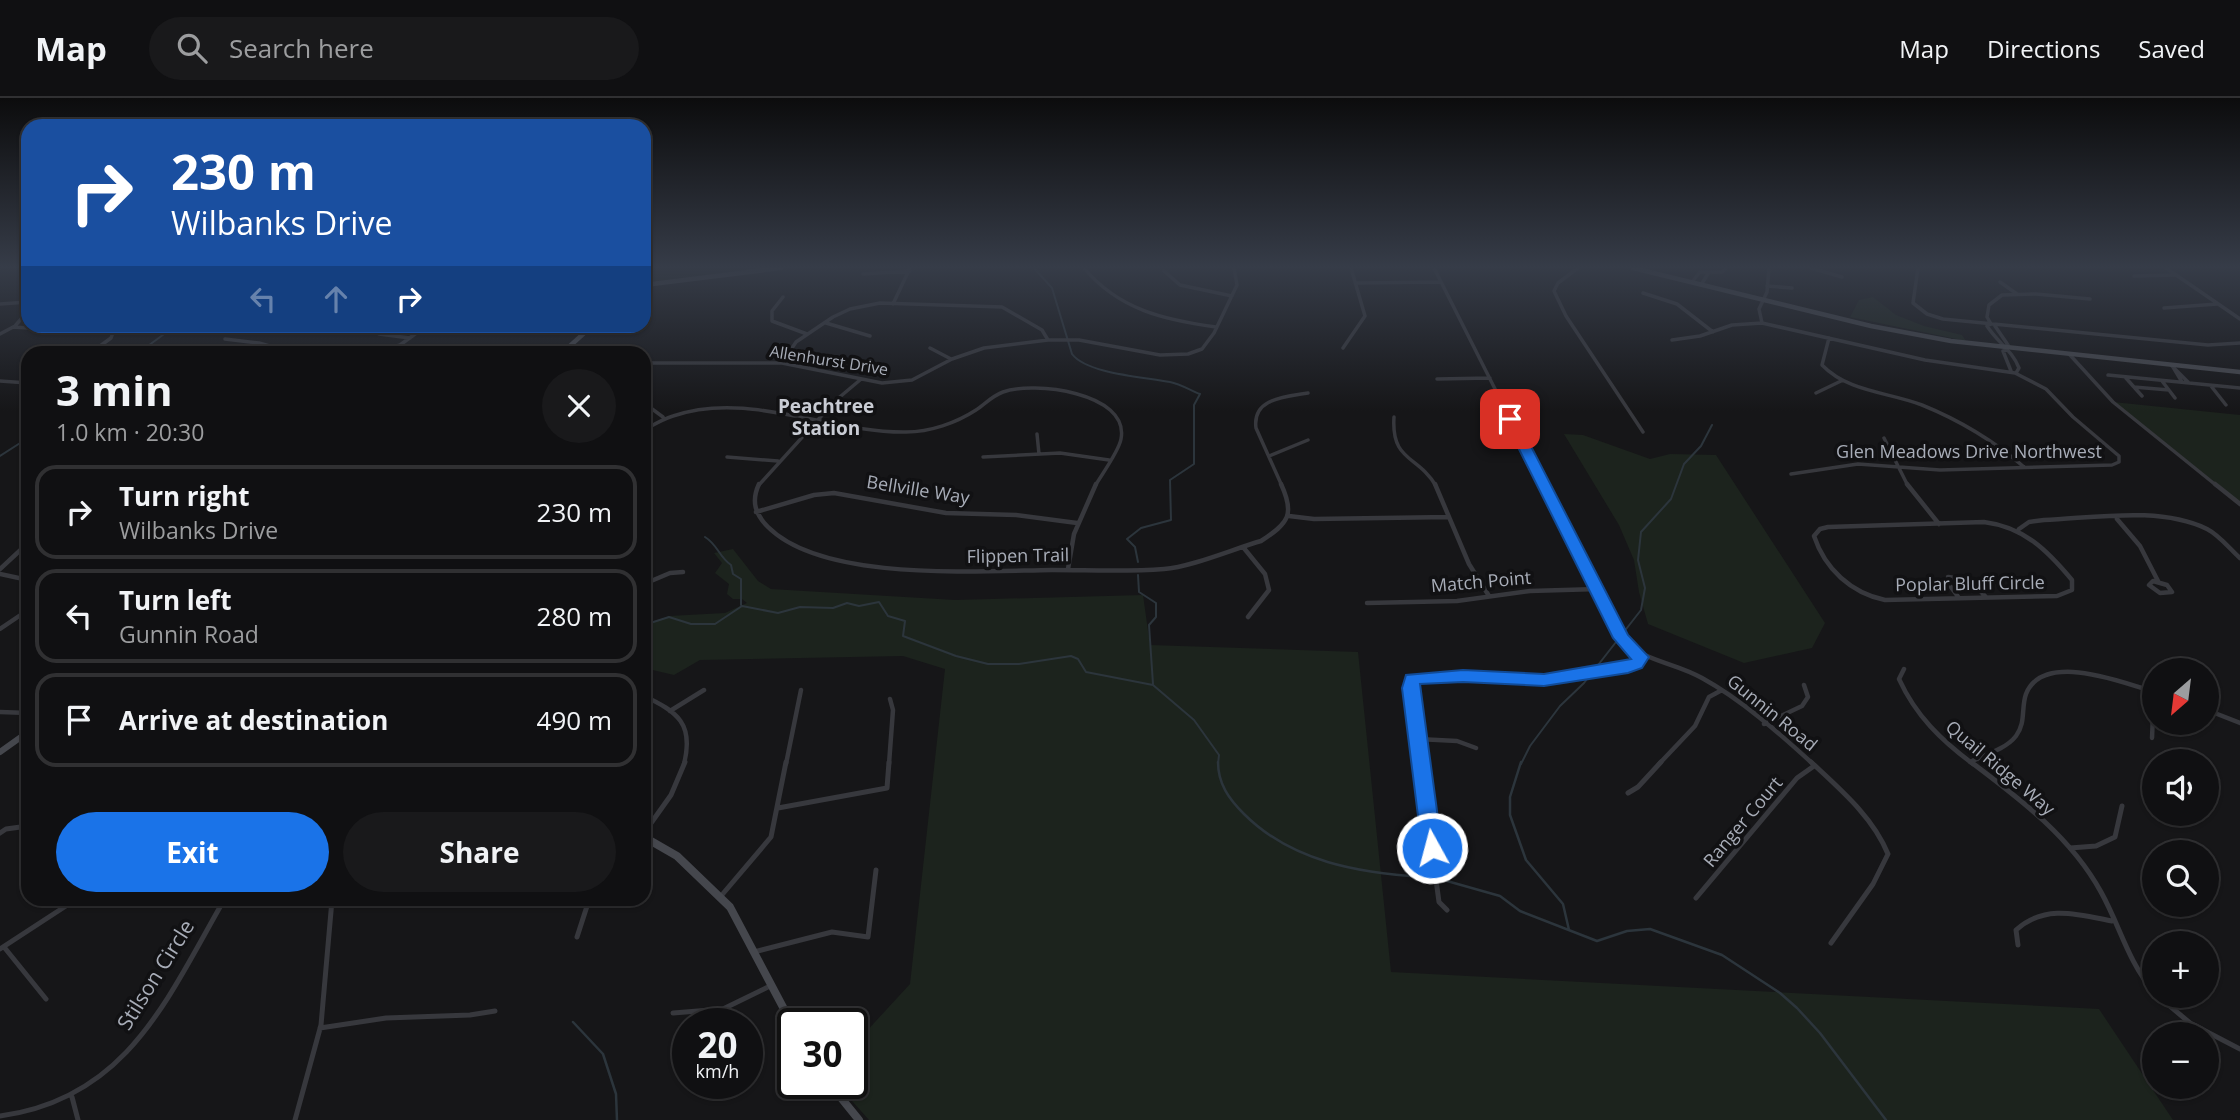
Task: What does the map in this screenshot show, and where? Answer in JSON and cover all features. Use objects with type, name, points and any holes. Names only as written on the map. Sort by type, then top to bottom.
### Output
[{"type":"main road","points":[[1833,316],[1915,335],[2006,348],[2240,372]]},
{"type":"main road","points":[[570,346],[584,333]]},
{"type":"main road","points":[[0,752],[21,737]]},
{"type":"main road","points":[[651,839],[677,856],[721,896],[743,927],[783,1008]]},
{"type":"main road","points":[[842,1099],[859,1120]]},
{"type":"street","points":[[772,316],[772,321],[808,334]]},
{"type":"street","points":[[782,363],[796,342],[838,316]]},
{"type":"street","points":[[1018,316],[1042,330],[1048,340]]},
{"type":"street","points":[[1145,316],[1216,327]]},
{"type":"street","name":"Allenhurst Drive","points":[[651,363],[782,363],[860,380],[904,382],[926,374],[951,359],[984,348],[1048,340],[1079,340],[1174,356],[1202,349],[1222,316]]},
{"type":"street","points":[[1343,348],[1365,316]]},
{"type":"street","name":"Gunnin Road","points":[[1458,316],[1621,638],[1641,657],[1700,676],[1722,690],[1858,806],[1886,842],[1889,853],[1887,863],[1830,943]]},
{"type":"street","points":[[1566,316],[1643,432]]},
{"type":"street","points":[[1693,316],[1713,332]]},
{"type":"street","points":[[1760,316],[1762,323]]},
{"type":"street","points":[[1935,316],[1943,319],[2208,345],[2240,343]]},
{"type":"street","points":[[1987,316],[2008,345],[2006,348],[2003,351],[2009,370],[2019,372],[2019,363],[2013,352],[2006,348],[1998,344],[1987,326],[1991,324]]},
{"type":"street","points":[[0,334],[13,327],[21,318]]},
{"type":"street","points":[[825,323],[870,336]]},
{"type":"street","name":"Glen Meadows Drive Northwest","points":[[1672,340],[1739,324],[1762,323],[1925,360],[2015,373],[2046,389],[2073,417],[2119,456],[2119,461],[2112,465],[1940,470],[1897,466],[1832,466],[1791,474]]},
{"type":"street","points":[[13,327],[21,328]]},
{"type":"street","points":[[100,346],[111,338],[113,333]]},
{"type":"street","points":[[377,333],[411,338]]},
{"type":"street","points":[[396,346],[417,333]]},
{"type":"street","points":[[1993,336],[2003,337]]},
{"type":"street","points":[[1829,338],[1822,365],[1842,381],[1900,397],[1950,419],[1997,445],[2024,467]]},
{"type":"street","points":[[225,339],[270,346]]},
{"type":"street","points":[[930,348],[951,359]]},
{"type":"street","points":[[2070,355],[2113,402],[2240,504]]},
{"type":"street","points":[[2172,366],[2182,383]]},
{"type":"street","points":[[2172,366],[2189,383]]},
{"type":"street","points":[[2108,375],[2240,388]]},
{"type":"street","points":[[2124,377],[2142,396]]},
{"type":"street","points":[[1437,379],[1490,378]]},
{"type":"street","points":[[756,512],[753,495],[759,483],[816,421],[860,380]]},
{"type":"street","points":[[2162,380],[2175,398]]},
{"type":"street","points":[[0,381],[21,382]]},
{"type":"street","points":[[1816,393],[1842,381]]},
{"type":"street","points":[[2210,385],[2226,405]]},
{"type":"street","points":[[651,425],[663,417],[682,412],[765,410],[881,432],[907,432],[948,424],[1002,392],[1026,387],[1050,388],[1089,398],[1112,410],[1122,428],[1121,439],[1077,523],[1069,547],[1068,569]]},
{"type":"street","points":[[2134,387],[2169,390]]},
{"type":"street","points":[[1308,393],[1268,401],[1256,412],[1254,419],[1286,491],[1290,503],[1289,516],[1314,519],[1449,517]]},
{"type":"street","points":[[651,408],[663,417]]},
{"type":"street","points":[[1394,417],[1395,443],[1413,466],[1432,479],[1474,576],[1489,596]]},
{"type":"street","points":[[1037,434],[1039,454]]},
{"type":"street","points":[[1884,438],[1907,485],[1939,524]]},
{"type":"street","points":[[1269,456],[1308,440]]},
{"type":"street","points":[[983,457],[1075,454],[1109,460]]},
{"type":"street","points":[[727,457],[779,461]]},
{"type":"street","name":"Bellville Way","points":[[756,512],[814,495],[834,493],[946,513],[1016,515],[1077,523]]},
{"type":"street","name":"Flippen Trail","points":[[756,512],[760,520],[786,543],[809,553],[911,570],[1166,569],[1243,547],[1273,534],[1289,516]]},
{"type":"street","points":[[2020,529],[2029,522],[2044,520],[2144,517],[2191,522],[2209,530],[2240,558]]},
{"type":"street","points":[[2117,519],[2140,546],[2158,581],[2170,587],[2172,592],[2161,593],[2149,585],[2150,582],[2158,581]]},
{"type":"street","name":"Poplar Bluff Circle","points":[[2001,523],[2020,529],[2072,580],[2072,590],[2057,596],[1885,600],[1858,592],[1847,584],[1817,546],[1814,536],[1820,529],[1828,527],[1939,524],[2001,523]]},
{"type":"street","points":[[1243,547],[1265,575],[1269,590],[1248,617]]},
{"type":"street","points":[[21,550],[0,572],[21,578]]},
{"type":"street","points":[[651,581],[670,573],[683,572]]},
{"type":"street","points":[[1959,598],[1948,583],[1948,577],[1964,577],[1973,581],[1986,597]]},
{"type":"street","name":"Match Point","points":[[1367,603],[1457,601],[1530,591],[1598,589]]},
{"type":"street","points":[[0,629],[21,615]]},
{"type":"street","points":[[1447,910],[1439,902],[1410,688],[1412,679],[1463,676],[1544,680],[1628,667],[1636,664],[1641,657]]},
{"type":"street","name":"Quail Ridge Way","points":[[1904,669],[1899,679],[1916,710],[1935,733],[2019,799],[2069,848],[2101,893],[2133,968],[2142,978]]},
{"type":"street","points":[[1970,762],[2013,740],[2020,732],[2027,692],[2038,679],[2045,676],[2063,672],[2095,674],[2142,688]]},
{"type":"street","points":[[1763,724],[1802,706],[1808,697],[1804,685]]},
{"type":"street","points":[[670,711],[704,690]]},
{"type":"street","points":[[721,896],[771,837],[801,690]]},
{"type":"street","points":[[1628,793],[1638,787],[1695,726],[1709,697],[1722,690]]},
{"type":"street","points":[[778,808],[887,788],[893,710],[890,699]]},
{"type":"street","points":[[651,700],[681,719],[686,730],[686,753],[669,801],[651,825]]},
{"type":"street","points":[[0,712],[21,713]]},
{"type":"street","points":[[2219,714],[2240,723]]},
{"type":"street","points":[[1418,739],[1457,741],[1476,748]]},
{"type":"street","name":"Ranger Court","points":[[1696,898],[1797,778],[1814,766]]},
{"type":"street","points":[[2069,848],[2096,846],[2115,837],[2122,806]]},
{"type":"street","points":[[0,833],[21,826]]},
{"type":"street","points":[[754,952],[832,932],[868,937],[876,870]]},
{"type":"street","points":[[46,999],[2,948],[66,906]]},
{"type":"street","name":"Stilson Circle","points":[[0,1116],[34,1111],[72,1097],[124,1056],[153,1021],[220,906]]},
{"type":"street","points":[[295,1120],[304,1078],[320,1028],[327,985],[332,906]]},
{"type":"street","points":[[576,937],[587,906]]},
{"type":"street","points":[[2018,945],[2016,930],[2033,915],[2052,912],[2113,922]]},
{"type":"street","points":[[725,1008],[770,986]]},
{"type":"street","name":"Quail Ridge Way","points":[[2172,1008],[2190,1023],[2240,1049]]},
{"type":"street","points":[[320,1028],[386,1018],[470,1015],[495,1011]]},
{"type":"street","points":[[72,1097],[78,1120]]},
{"type":"shaded area","points":[[1898,316],[1924,326],[1962,335],[1966,341],[1850,317]]},
{"type":"shaded area","points":[[2113,402],[2240,415],[2240,505]]},
{"type":"shaded area","points":[[1564,434],[1583,435],[1650,459],[1670,454],[1716,455],[1825,623],[1812,648],[1744,663],[1648,624],[1634,560],[1619,525]]},
{"type":"shaded area","points":[[733,549],[758,581],[771,589],[955,600],[1143,595],[1150,645],[1358,652],[1391,972],[2099,1009],[2142,1074],[2142,1099],[2159,1099],[2173,1120],[869,1120],[850,1099],[868,1099],[868,1030],[910,984],[945,669],[903,656],[700,660],[674,675],[651,670],[651,622],[669,616],[725,613],[747,603],[727,594],[729,584],[715,573],[722,563],[714,553]]},
{"type":"waterway","points":[[1060,316],[1072,354],[1079,361],[1117,374],[1174,383],[1200,394],[1194,405],[1194,464],[1170,480],[1171,520],[1141,528],[1127,539],[1135,547],[1138,562]]},
{"type":"waterway","points":[[148,346],[166,333]]},
{"type":"waterway","points":[[1521,764],[1530,746],[1560,706],[1584,683],[1641,610],[1645,588],[1638,560],[1641,532],[1671,499],[1684,464],[1701,446],[1712,425]]},
{"type":"waterway","points":[[0,456],[21,442]]},
{"type":"waterway","points":[[705,537],[731,565],[733,574],[741,579],[741,605]]},
{"type":"waterway","points":[[1138,575],[1139,592],[1156,603],[1156,617],[1149,625],[1153,684]]},
{"type":"waterway","points":[[651,623],[669,617],[691,624],[715,624],[742,606],[778,613],[800,607],[833,608],[847,603],[859,606],[879,602],[888,616],[905,621],[903,636],[956,656],[988,664],[1019,664],[1071,656],[1078,659],[1086,672],[1153,685],[1194,720],[1219,755],[1218,763]]},
{"type":"waterway","points":[[1521,762],[1510,797],[1510,815],[1526,860],[1563,904],[1569,930]]},
{"type":"waterway","points":[[1218,763],[1222,784],[1234,803],[1283,844],[1305,854],[1351,868],[1424,877]]},
{"type":"waterway","points":[[1447,881],[1500,896],[1520,911],[1597,941],[1627,931],[1650,929],[1722,955],[1780,993],[1797,1008],[1820,1033],[1886,1120]]},
{"type":"waterway","points":[[573,1022],[603,1054],[616,1094],[617,1120]]},
{"type":"district","name":"Peachtree Station","points":[[826,417]]},
{"type":"route","points":[[1432,848],[1410,688],[1412,679],[1463,676],[1521,681],[1544,680],[1628,667],[1636,664],[1641,657],[1629,649],[1621,638],[1510,419]]}]
